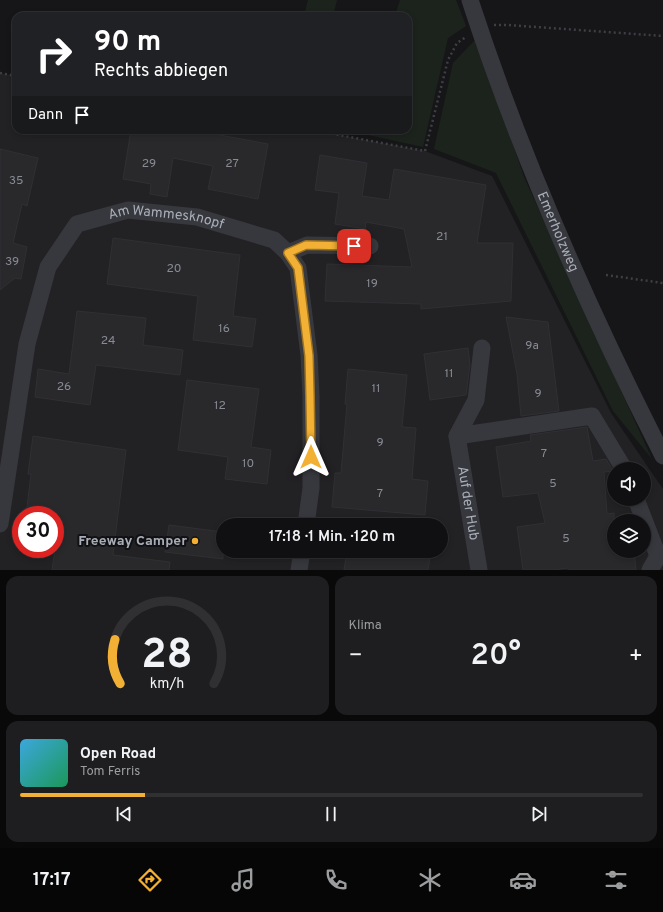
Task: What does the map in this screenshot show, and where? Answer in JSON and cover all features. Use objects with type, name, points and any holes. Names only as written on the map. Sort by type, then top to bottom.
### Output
[{"type":"street","name":"Emerholzweg","points":[[470,0],[479,29],[529,162],[578,279],[626,384],[663,456]]},
{"type":"street","name":"Am Wammesknopf","points":[[0,524],[27,344],[48,267],[77,224],[128,210],[196,217],[274,240],[288,253],[298,268],[309,356],[311,488],[307,518]]},
{"type":"street","points":[[288,253],[306,245],[370,246]]},
{"type":"street","points":[[457,436],[476,400],[482,348]]},
{"type":"street","points":[[457,436],[592,416],[620,462]]},
{"type":"street","name":"Auf der Hub","points":[[457,436],[479,570]]},
{"type":"street","points":[[639,506],[658,556],[650,570]]},
{"type":"street","points":[[300,570],[301,558]]},
{"type":"path","points":[[334,134],[425,151],[448,60],[457,43],[479,29],[493,25],[508,25],[663,36]]},
{"type":"path","points":[[0,73],[12,75]]},
{"type":"path","points":[[606,275],[663,283]]},
{"type":"shaded area","points":[[308,0],[337,0],[334,12],[305,12]]},
{"type":"shaded area","points":[[400,0],[456,0],[466,26],[448,38],[423,147],[364,134],[412,134],[412,12],[396,12]]},
{"type":"shaded area","points":[[477,38],[524,177],[652,459],[613,411],[496,173],[434,149],[453,63]]},
{"type":"shaded area","points":[[0,73],[12,75],[12,134],[334,134],[425,151],[492,176],[611,413],[645,462],[607,462],[607,506],[651,506],[651,471],[663,489],[663,570],[0,570]]},
{"type":"building","points":[[130,134],[214,134],[268,144],[258,199],[208,189],[213,166],[173,158],[167,197],[150,194],[151,184],[123,179]]},
{"type":"building","points":[[0,149],[38,158],[27,206],[22,204],[13,243],[27,247],[21,279],[15,278],[0,290]]},
{"type":"building","points":[[320,155],[367,163],[362,196],[389,200],[394,169],[486,185],[477,243],[513,243],[511,301],[421,309],[421,304],[325,301],[327,264],[412,267],[404,229],[366,222],[365,229],[335,224],[339,193],[315,190]]},
{"type":"building","points":[[113,238],[240,255],[233,316],[256,319],[252,347],[193,340],[198,296],[107,284]]},
{"type":"building","points":[[77,311],[146,318],[143,345],[183,350],[180,375],[96,365],[90,405],[35,397],[38,369],[69,374]]},
{"type":"building","points":[[506,317],[548,322],[559,411],[521,416],[517,374]]},
{"type":"building","points":[[468,348],[470,365],[466,395],[430,400],[424,354]]},
{"type":"building","points":[[348,369],[407,375],[402,427],[416,428],[412,479],[428,481],[425,515],[332,507],[335,473],[341,473],[347,404],[345,404]]},
{"type":"building","points":[[187,380],[259,389],[251,447],[271,450],[267,484],[225,479],[228,457],[178,450]]},
{"type":"building","points":[[587,427],[593,461],[606,459],[608,462],[607,472],[604,472],[607,514],[607,558],[635,558],[636,570],[570,570],[567,568],[554,570],[523,570],[517,527],[545,523],[538,493],[503,497],[496,447],[531,441],[530,435]]},
{"type":"building","points":[[33,436],[126,450],[113,555],[170,562],[169,570],[52,570],[54,558],[64,558],[64,506],[27,506],[31,474],[28,474]]},
{"type":"building","name":"Freeway Camper","points":[[169,525],[216,531],[216,558],[223,559],[165,552]]},
{"type":"building","points":[[346,558],[430,558],[428,570],[344,570]]},
{"type":"place","name":"Freeway Camper","points":[[195,541]]},
{"type":"route","points":[[311,457],[309,356],[298,268],[288,253],[306,245],[354,246]]}]
